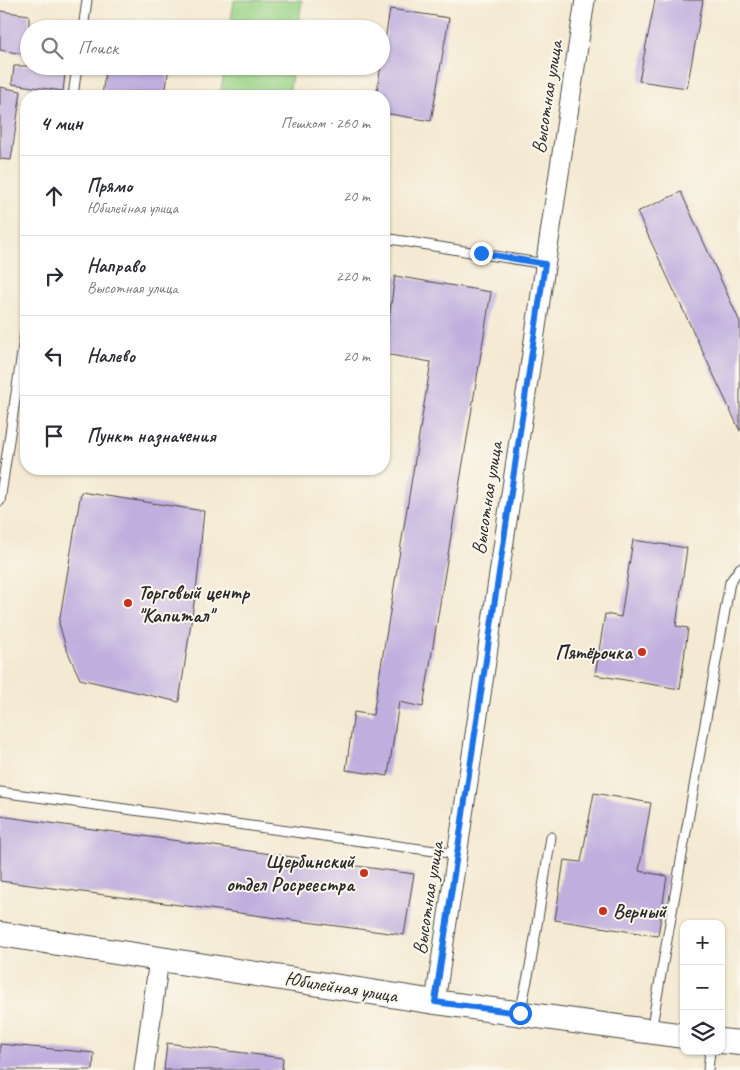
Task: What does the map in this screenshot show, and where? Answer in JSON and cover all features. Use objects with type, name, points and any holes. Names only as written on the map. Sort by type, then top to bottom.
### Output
[{"type":"street","name":"Высотная улица","points":[[435,1002],[585,0]]},
{"type":"street","name":"Юбилейная улица","points":[[0,934],[435,1002],[680,1036]]},
{"type":"street","points":[[144,1070],[160,959]]},
{"type":"street","points":[[725,1041],[740,1043]]},
{"type":"lane","points":[[84,20],[87,0]]},
{"type":"lane","points":[[74,90],[76,75]]},
{"type":"lane","points":[[390,239],[545,264]]},
{"type":"lane","points":[[0,501],[20,366]]},
{"type":"lane","points":[[651,1032],[730,582],[740,568]]},
{"type":"lane","points":[[0,792],[457,854]]},
{"type":"lane","points":[[520,1013],[531,962],[551,837]]},
{"type":"lane","points":[[708,1070],[710,1055]]},
{"type":"green space","points":[[234,0],[302,0],[299,20],[231,20]]},
{"type":"green space","points":[[224,75],[292,75],[290,90],[221,90]]},
{"type":"building","points":[[655,0],[703,0],[687,88],[639,81]]},
{"type":"building","points":[[390,9],[449,18],[431,121],[390,114],[390,90],[377,90],[379,75],[390,75],[390,20],[388,20]]},
{"type":"building","points":[[0,11],[29,15],[29,20],[20,20],[20,53],[0,50]]},
{"type":"building","points":[[14,66],[20,66],[20,75],[65,75],[63,90],[12,84]]},
{"type":"building","points":[[105,75],[168,75],[166,90],[103,90]]},
{"type":"building","points":[[0,87],[20,91],[20,98],[11,160],[0,159]]},
{"type":"building","points":[[681,192],[740,322],[740,431],[637,212]]},
{"type":"building","points":[[395,276],[491,292],[423,707],[399,702],[388,776],[346,770],[354,712],[373,715],[431,362],[390,355],[390,311]]},
{"type":"building","name":"Торговый центр \"Капитал\"","points":[[81,492],[204,511],[197,583],[179,702],[80,679],[66,648],[59,623]]},
{"type":"building","points":[[633,540],[687,548],[676,626],[688,628],[680,689],[595,675],[605,614],[621,617]]},
{"type":"building","points":[[594,793],[651,803],[639,871],[667,876],[658,936],[555,920],[564,860],[581,862]]},
{"type":"building","points":[[0,816],[414,874],[404,935],[0,881]]},
{"type":"building","points":[[167,1043],[283,1058],[282,1070],[164,1070]]},
{"type":"building","points":[[0,1044],[94,1053],[93,1070],[0,1070]]},
{"type":"place","name":"Торговый центр \"Капитал\"","points":[[128,603]]},
{"type":"place","name":"Пятёрочка","points":[[642,652]]},
{"type":"place","name":"Щербинский отдел Росреестра","points":[[364,873]]},
{"type":"place","name":"Верный","points":[[603,911]]},
{"type":"route","points":[[481,253],[545,264],[435,1002],[520,1013]]}]
